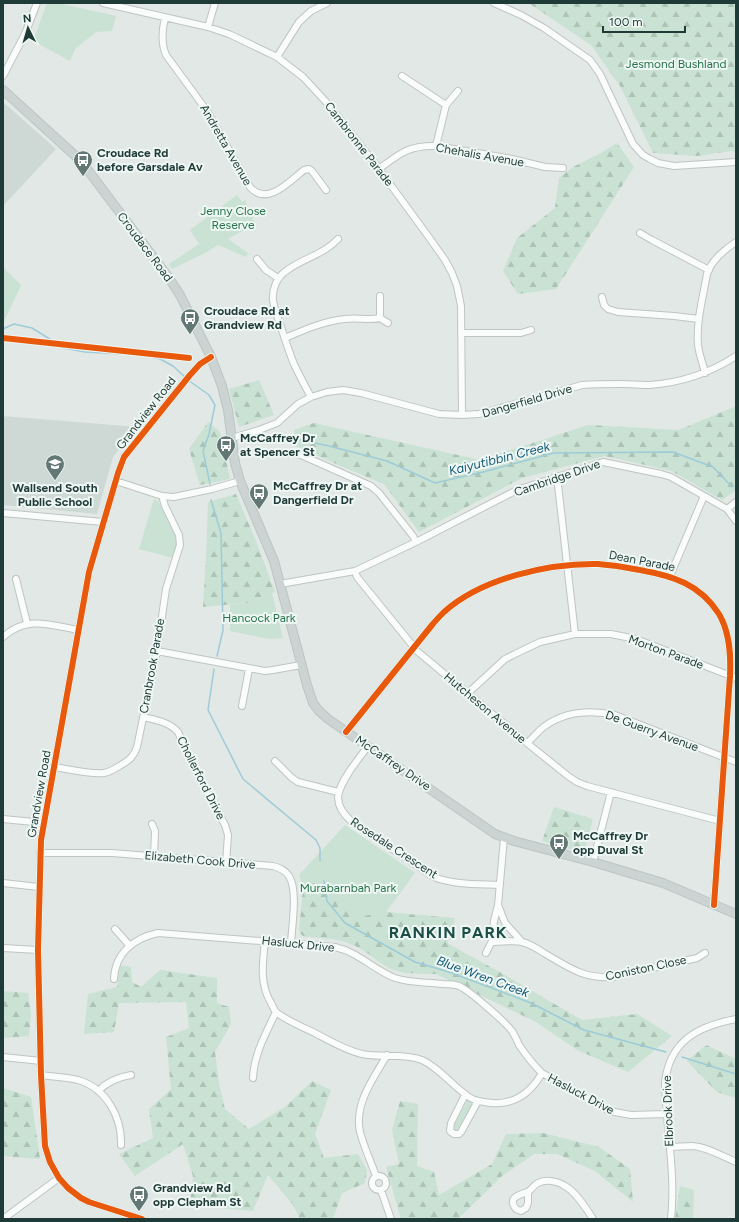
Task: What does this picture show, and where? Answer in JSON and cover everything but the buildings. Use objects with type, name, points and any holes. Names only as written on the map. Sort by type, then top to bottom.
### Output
[{"type":"main road","name":"Croudace Road","points":[[3,90],[81,161],[180,295],[211,357],[222,386],[228,410],[232,438]]},
{"type":"main road","name":"McCaffrey Drive","points":[[232,438],[235,462],[240,482],[274,561],[301,665],[313,703],[319,711],[346,732],[495,834],[504,838],[663,883],[736,914]]},
{"type":"street","points":[[3,76],[25,34],[37,3]]},
{"type":"street","name":"Cambronne Parade","points":[[103,3],[208,27],[229,34],[276,57],[303,77],[328,104],[379,169],[445,260],[452,273],[457,286],[461,306],[462,416]]},
{"type":"street","points":[[208,27],[215,3]]},
{"type":"street","points":[[276,57],[299,22],[311,11],[327,3]]},
{"type":"street","points":[[494,3],[521,15],[538,25],[590,60],[600,74],[633,144],[643,155],[658,163],[674,166],[736,162]]},
{"type":"street","name":"Andretta Avenue","points":[[165,18],[162,38],[166,55],[205,107],[253,191],[262,194],[270,194],[304,170],[309,169],[326,190]]},
{"type":"street","points":[[402,76],[446,105]]},
{"type":"street","points":[[436,146],[446,105],[458,91]]},
{"type":"street","name":"Chehalis Avenue","points":[[379,169],[402,152],[415,147],[425,146],[436,146],[512,159],[545,167],[563,168]]},
{"type":"street","points":[[640,233],[709,270]]},
{"type":"street","points":[[311,397],[294,363],[285,338],[273,300],[275,287],[278,278],[285,271],[324,252],[338,239]]},
{"type":"street","points":[[705,373],[698,346],[698,333],[699,319],[709,270],[718,258],[736,242]]},
{"type":"street","points":[[256,259],[266,270],[278,278]]},
{"type":"street","points":[[380,296],[380,318]]},
{"type":"street","points":[[602,297],[604,305],[608,309],[618,312],[699,319]]},
{"type":"street","points":[[285,338],[331,321],[347,318],[372,320],[380,318]]},
{"type":"street","points":[[380,318],[388,324]]},
{"type":"street","points":[[462,333],[522,333],[532,330]]},
{"type":"street","name":"Dangerfield Drive","points":[[232,438],[278,423],[298,404],[311,397],[326,392],[343,390],[360,393],[439,414],[462,416],[479,414],[582,385],[649,385],[683,380],[705,373],[736,356]]},
{"type":"street","name":"Grandview Road","points":[[142,1219],[81,1198],[68,1188],[59,1178],[50,1162],[45,1146],[40,1061],[38,950],[40,853],[44,823],[89,572],[124,457],[190,375],[200,364],[211,357]]},
{"type":"street","points":[[259,452],[291,453],[301,455],[371,486],[379,493],[413,536],[416,542]]},
{"type":"street","name":"Cambridge Drive","points":[[356,571],[517,490],[600,462],[666,475],[727,509],[736,521]]},
{"type":"street","points":[[557,476],[575,634]]},
{"type":"street","points":[[116,481],[162,496],[174,497],[240,482]]},
{"type":"street","name":"Cranbrook Parade","points":[[54,767],[105,773],[129,761],[134,756],[157,652],[166,589],[180,545],[179,535],[165,506],[162,496]]},
{"type":"street","points":[[670,576],[704,496]]},
{"type":"street","points":[[727,509],[736,502]]},
{"type":"street","points":[[3,513],[104,522]]},
{"type":"street","name":"Dean Parade","points":[[346,732],[444,612],[460,600],[479,589],[507,578],[537,569],[568,565],[599,564],[670,576],[688,584],[700,592],[719,614],[726,628],[733,677],[724,758],[714,905]]},
{"type":"street","points":[[280,584],[356,571]]},
{"type":"street","name":"Hutcheson Avenue","points":[[356,571],[358,577],[414,647],[568,776],[577,782],[588,786],[720,821]]},
{"type":"street","points":[[16,580],[27,623]]},
{"type":"street","points":[[3,637],[16,628],[27,623],[43,623],[78,630]]},
{"type":"street","name":"Morton Parade","points":[[468,693],[505,660],[517,653],[540,642],[575,634],[598,633],[630,638],[647,643],[733,677]]},
{"type":"street","points":[[157,652],[249,669],[270,671],[301,665]]},
{"type":"street","points":[[242,706],[249,669]]},
{"type":"street","name":"De Guerry Avenue","points":[[527,743],[545,726],[559,718],[579,712],[596,712],[615,715],[736,762]]},
{"type":"street","name":"Chollerford Drive","points":[[143,717],[164,722],[174,727],[178,732],[194,768],[225,825],[228,835],[226,863]]},
{"type":"street","points":[[275,761],[298,782],[338,792],[343,782],[368,746]]},
{"type":"street","name":"Rosedale Crescent","points":[[338,792],[340,807],[344,815],[434,877],[454,882],[499,885]]},
{"type":"street","points":[[593,862],[611,792]]},
{"type":"street","points":[[3,819],[44,823]]},
{"type":"street","points":[[152,824],[155,831],[154,856]]},
{"type":"street","name":"Coniston Close","points":[[486,953],[492,941],[494,921],[498,905],[504,838]]},
{"type":"street","name":"Elizabeth Cook Drive","points":[[40,853],[112,853],[273,866],[282,869],[292,882],[294,895],[291,943]]},
{"type":"street","points":[[3,883],[39,887]]},
{"type":"street","name":"Coniston Close","points":[[498,905],[505,923],[522,942]]},
{"type":"street","points":[[115,929],[129,945]]},
{"type":"street","name":"Hasluck Drive","points":[[114,979],[114,971],[118,960],[129,945],[138,939],[158,933],[291,943],[342,949],[353,954],[385,974],[404,981],[454,985],[465,989],[509,1028],[534,1066],[542,1074],[609,1111],[631,1116],[666,1114]]},
{"type":"street","points":[[265,941],[263,981],[266,992],[276,1012],[347,1049],[363,1054],[387,1055],[423,1060],[465,1095],[478,1101],[495,1104],[510,1102],[522,1095],[542,1074]]},
{"type":"street","name":"Coniston Close","points":[[492,941],[522,942],[536,948],[578,972],[601,978],[613,977],[697,958],[705,953]]},
{"type":"street","points":[[3,948],[38,950]]},
{"type":"street","points":[[253,1078],[253,1066],[256,1056],[276,1012]]},
{"type":"street","name":"Elbrook Drive","points":[[671,1219],[672,1187],[670,1147],[666,1114],[666,1075],[669,1062],[677,1049],[688,1037],[714,1024],[736,1019]]},
{"type":"street","points":[[376,1176],[360,1133],[360,1108],[387,1055]]},
{"type":"street","points":[[3,1057],[40,1061]]},
{"type":"street","points":[[41,1075],[78,1080],[98,1091],[115,1114],[120,1131],[121,1145]]},
{"type":"street","points":[[98,1091],[110,1081],[131,1075]]},
{"type":"street","points":[[465,1095],[451,1123],[450,1131],[454,1134],[461,1132],[478,1101]]},
{"type":"street","points":[[670,1147],[696,1147],[736,1162]]},
{"type":"street","points":[[376,1176],[380,1176],[386,1181],[385,1188],[376,1190],[371,1184],[372,1180],[376,1176]]},
{"type":"street","points":[[3,1219],[59,1178]]},
{"type":"street","points":[[528,1192],[538,1183],[554,1182],[562,1184],[566,1186],[583,1204],[593,1219]]},
{"type":"street","points":[[381,1190],[391,1219]]},
{"type":"shaded area","points":[[3,102],[56,149],[3,206]]},
{"type":"shaded area","name":"Wallsend South Public School","points":[[3,416],[137,427],[113,457],[97,514],[3,505]]},
{"type":"green space","points":[[47,3],[58,3],[116,16],[112,31],[96,32],[75,49],[70,61],[33,41]]},
{"type":"green space","name":"Jesmond Bushland","points":[[526,3],[736,3],[736,152],[732,151],[697,156],[653,153],[620,86],[591,45],[530,4]]},
{"type":"green space","points":[[617,143],[634,167],[556,289],[518,294],[503,271],[517,238],[555,208],[559,178],[573,167]]},
{"type":"green space","name":"Jenny Close Reserve","points":[[237,195],[242,202],[245,200],[255,224],[228,239],[248,253],[246,257],[218,245],[172,269],[169,264],[199,244],[190,230]]},
{"type":"green space","points":[[3,267],[21,285],[3,324]]},
{"type":"green space","points":[[259,380],[274,415],[239,427],[229,389]]},
{"type":"green space","points":[[736,406],[736,490],[722,500],[672,471],[605,456],[522,478],[419,532],[384,484],[296,446],[294,430],[314,423],[480,460],[588,425],[679,430]]},
{"type":"green space","points":[[208,422],[220,432],[230,479],[200,485],[189,449]]},
{"type":"green space","points":[[236,494],[256,541],[275,592],[247,603],[203,607],[208,502]]},
{"type":"green space","points":[[154,499],[158,501],[177,539],[173,558],[139,549]]},
{"type":"green space","name":"Hancock Park","points":[[272,593],[283,638],[269,639],[230,631],[230,605],[247,603]]},
{"type":"green space","points":[[554,807],[593,819],[584,853],[542,841]]},
{"type":"green space","name":"Murabarnbah Park","points":[[345,825],[415,873],[386,912],[455,918],[438,974],[401,972],[389,968],[360,948],[344,941],[303,936],[300,933],[303,889],[299,875]]},
{"type":"green space","points":[[319,880],[354,918],[385,912],[452,918],[447,943],[582,1020],[637,1014],[672,1036],[628,1072],[577,1050],[536,1022],[436,974],[405,973],[388,967],[362,949],[340,940],[303,936],[299,930],[303,889]]},
{"type":"green space","points":[[120,965],[131,967],[132,982],[141,987],[160,970],[217,978],[217,1003],[229,1007],[231,1024],[215,1052],[219,1083],[225,1109],[249,1129],[285,1107],[312,1081],[331,1090],[315,1134],[324,1158],[358,1154],[367,1170],[365,1183],[342,1193],[333,1219],[300,1219],[293,1205],[268,1175],[253,1211],[190,1205],[193,1176],[183,1144],[135,1176],[119,1154],[153,1138],[149,1109],[171,1089],[166,1037],[189,1028],[186,1002],[119,1003],[114,1032],[84,1034],[88,994],[117,987]]},
{"type":"green space","points":[[3,991],[28,993],[31,1014],[29,1036],[3,1038]]},
{"type":"green space","points":[[706,1045],[736,1059],[736,1098],[717,1092],[687,1061]]},
{"type":"green space","points":[[3,1088],[31,1097],[40,1159],[3,1156]]},
{"type":"green space","points":[[468,1100],[472,1102],[472,1105],[460,1128],[455,1130],[454,1125]]},
{"type":"green space","points":[[400,1101],[418,1104],[417,1166],[434,1172],[439,1195],[492,1164],[506,1134],[543,1133],[599,1147],[630,1169],[633,1202],[595,1171],[557,1154],[534,1154],[502,1176],[458,1219],[401,1219],[386,1167],[399,1164],[392,1130]]},
{"type":"green space","points":[[680,1186],[694,1190],[693,1219],[675,1219]]},
{"type":"waterway","name":"Blue Wren Creek","points":[[3,329],[14,324],[32,328],[64,348],[85,352],[143,355],[160,359],[173,366],[185,377]]},
{"type":"waterway","name":"Blue Wren Creek","points":[[188,380],[209,395],[215,405],[209,434],[203,451],[210,484]]},
{"type":"waterway","name":"Kaiyutibbin Creek","points":[[291,438],[387,461],[435,483],[554,453],[673,452],[713,467],[732,487]]},
{"type":"waterway","name":"Blue Wren Creek","points":[[211,500],[221,533],[223,630],[217,656]]},
{"type":"waterway","name":"Blue Wren Creek","points":[[214,669],[208,710],[243,779],[316,840],[320,848],[320,861]]},
{"type":"waterway","name":"Blue Wren Creek","points":[[324,881],[327,901],[345,923],[415,962],[449,972],[531,1003],[584,1030],[666,1052]]},
{"type":"waterway","name":"Blue Wren Creek","points":[[682,1057],[736,1074]]},
{"type":"cycle path","points":[[3,338],[189,358]]},
{"type":"cycle path","points":[[142,1219],[81,1198],[68,1188],[59,1178],[50,1162],[45,1146],[41,1075],[38,950],[41,840],[89,572],[118,473],[124,457],[190,375],[200,364],[211,357]]},
{"type":"cycle path","points":[[346,732],[436,620],[460,600],[477,590],[517,575],[559,566],[579,564],[598,564],[630,568],[664,575],[685,583],[703,595],[719,614],[726,629],[730,652],[730,676],[714,905]]},
{"type":"place","name":"Croudace Rd before Garsdale Av","points":[[83,177]]},
{"type":"place","name":"Croudace Rd at Grandview Rd","points":[[190,335]]},
{"type":"place","name":"McCaffrey Dr at Spencer St","points":[[226,462]]},
{"type":"place","name":"Wallsend South Public School","points":[[55,481]]},
{"type":"place","name":"McCaffrey Dr at Dangerfield Dr","points":[[259,510]]},
{"type":"place","name":"McCaffrey Dr opp Duval St","points":[[559,860]]},
{"type":"place","name":"Grandview Rd opp Clepham St","points":[[139,1212]]},
{"type":"district","name":"RANKIN PARK","points":[[448,932]]}]
